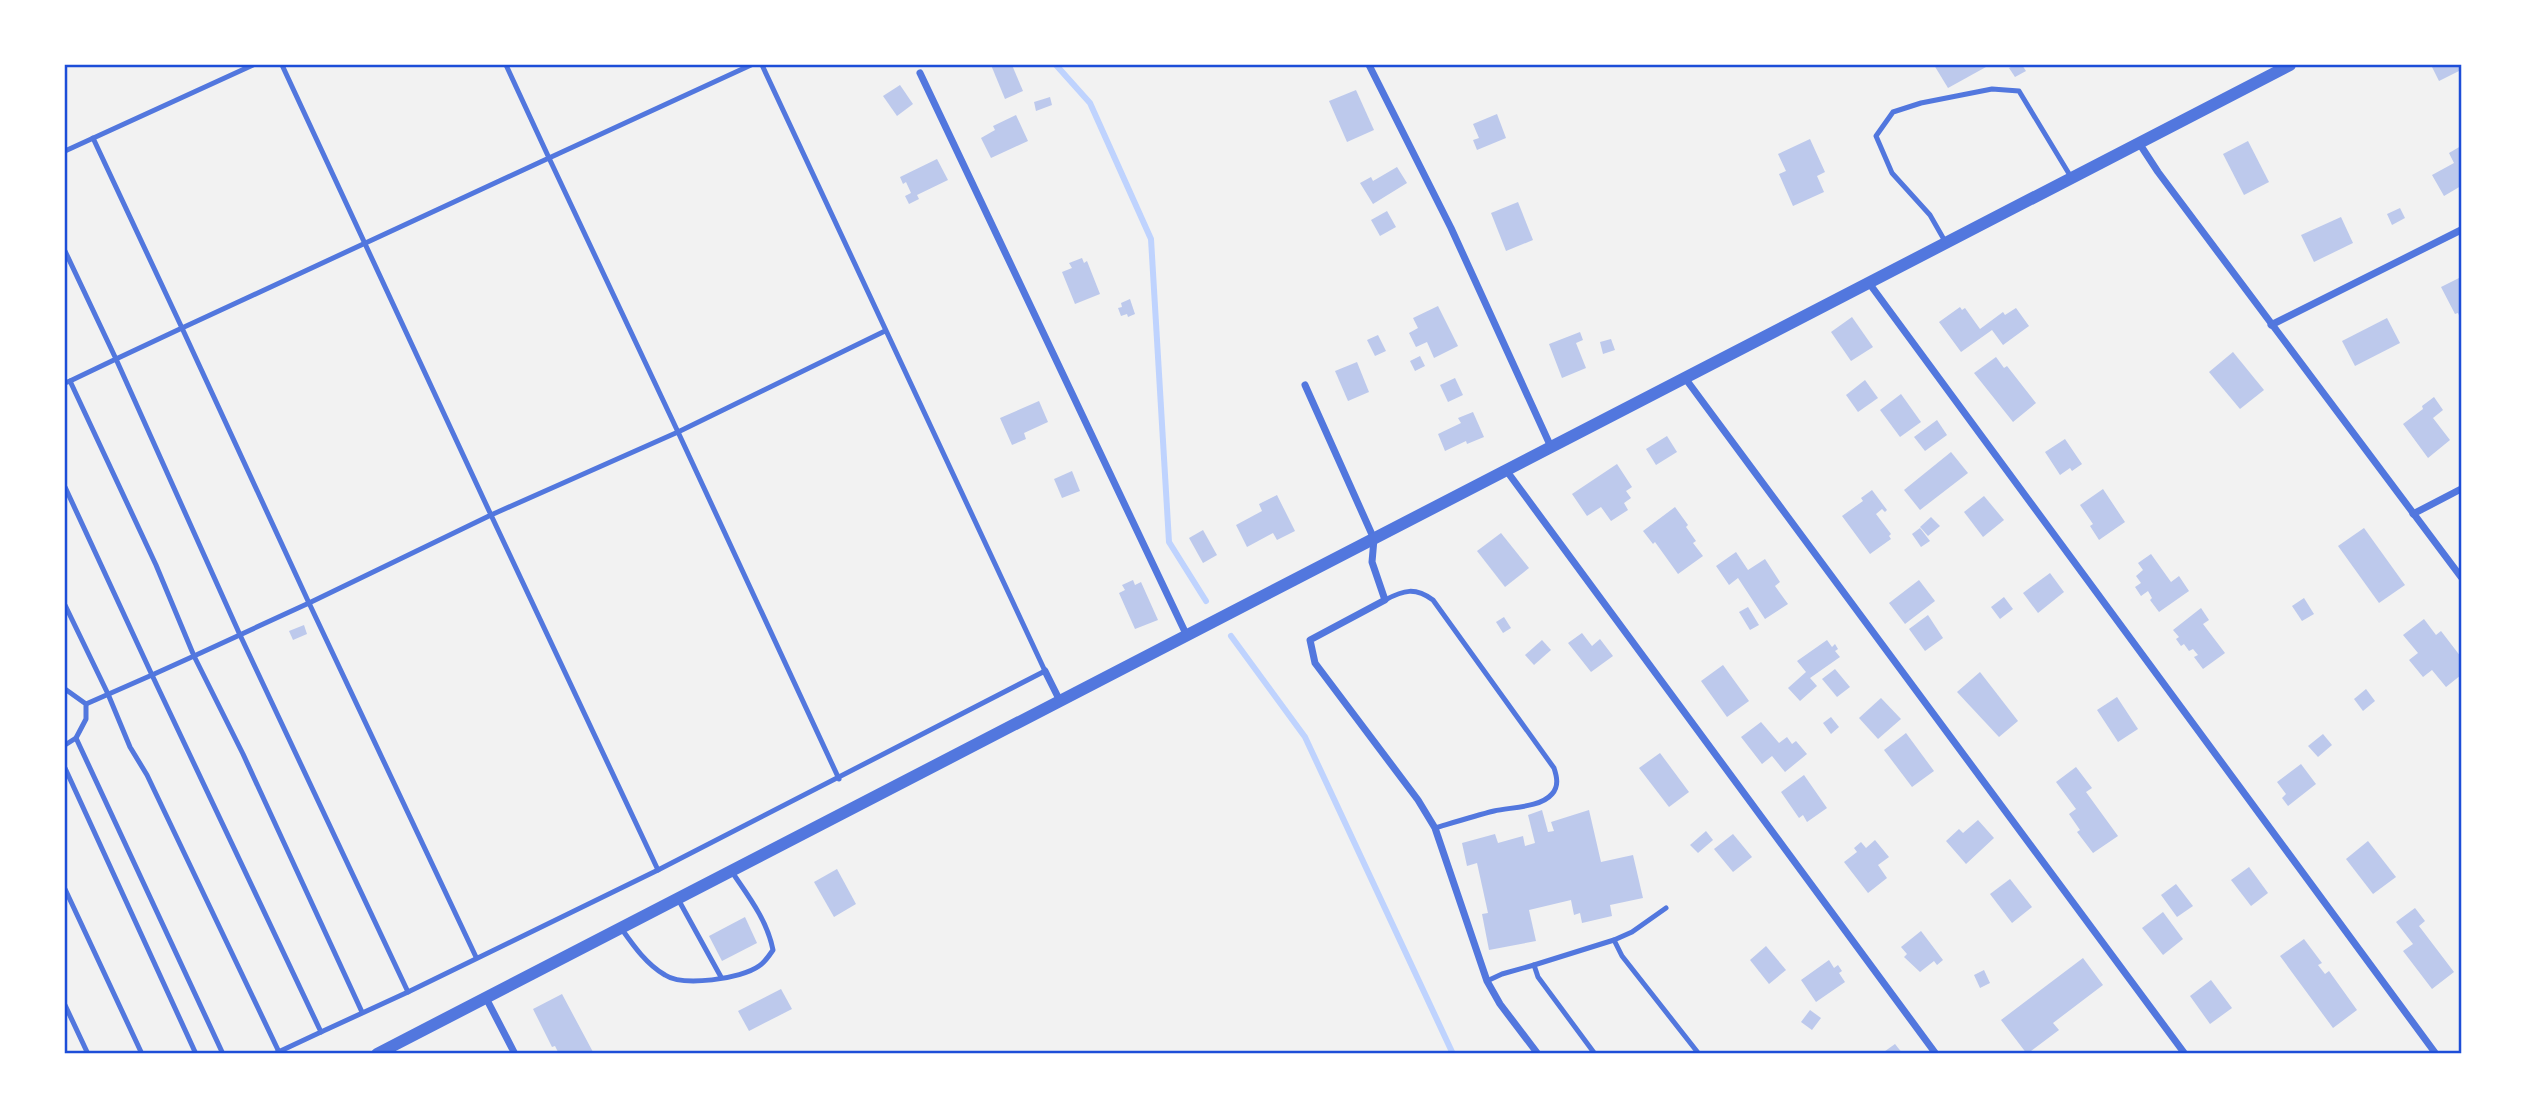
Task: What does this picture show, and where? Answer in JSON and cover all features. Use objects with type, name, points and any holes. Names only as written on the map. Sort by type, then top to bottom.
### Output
[{"type":"street","points":[[1369,65],[1451,228],[1552,447]]},
{"type":"street","points":[[377,1054],[2290,65]]},
{"type":"street","points":[[920,73],[1187,636]]},
{"type":"street","points":[[2139,143],[2271,325],[2461,577]]},
{"type":"street","points":[[2271,325],[2461,230]]},
{"type":"street","points":[[1868,283],[2436,1054]]},
{"type":"street","points":[[1685,378],[2185,1054]]},
{"type":"street","points":[[1306,385],[1374,539],[1371,562],[1385,600],[1310,640],[1315,663],[1418,800],[1435,828],[1487,981],[1500,1004],[1538,1054]]},
{"type":"street","points":[[1506,470],[1936,1054]]},
{"type":"street","points":[[2413,514],[2461,489]]},
{"type":"street","points":[[1045,671],[1060,701]]},
{"type":"street","points":[[486,998],[515,1054]]},
{"type":"lane","points":[[65,151],[253,65]]},
{"type":"lane","points":[[282,65],[659,870]]},
{"type":"lane","points":[[506,65],[839,779]]},
{"type":"lane","points":[[362,1012],[243,754],[194,656],[156,565],[67,382],[751,65]]},
{"type":"lane","points":[[65,605],[277,1053],[659,870],[1045,671],[762,65]]},
{"type":"lane","points":[[1946,243],[1930,215],[1892,173],[1876,136],[1892,112],[1921,103],[1992,89],[2019,91],[2071,177]]},
{"type":"lane","points":[[93,138],[476,957]]},
{"type":"lane","points":[[65,251],[240,635],[408,992]]},
{"type":"lane","points":[[86,704],[309,603],[491,515],[678,432],[885,331]]},
{"type":"lane","points":[[65,487],[321,1032]]},
{"type":"lane","points":[[1385,600],[1404,590],[1423,593],[1433,600],[1554,768],[1557,778],[1556,788],[1550,797],[1536,803],[1496,810],[1435,828]]},
{"type":"lane","points":[[65,689],[86,704]]},
{"type":"lane","points":[[65,745],[76,738],[86,719],[86,704]]},
{"type":"lane","points":[[76,738],[223,1054]]},
{"type":"lane","points":[[65,768],[196,1054]]},
{"type":"lane","points":[[621,928],[633,946],[666,977],[692,982],[757,968],[773,950],[763,919],[732,871]]},
{"type":"lane","points":[[65,889],[142,1054]]},
{"type":"lane","points":[[678,899],[721,977]]},
{"type":"lane","points":[[1487,981],[1614,940],[1632,932],[1666,908]]},
{"type":"lane","points":[[1614,940],[1622,956],[1699,1054]]},
{"type":"lane","points":[[1534,965],[1538,976],[1595,1054]]},
{"type":"lane","points":[[65,1005],[88,1054]]},
{"type":"building","points":[[991,65],[1012,65],[1023,91],[1005,99]]},
{"type":"building","points":[[1934,65],[1985,65],[1986,67],[1948,88]]},
{"type":"building","points":[[2022,65],[2026,71],[2015,77],[2009,68]]},
{"type":"building","points":[[2431,65],[2461,65],[2461,70],[2439,81]]},
{"type":"building","points":[[900,85],[913,104],[897,116],[883,96]]},
{"type":"building","points":[[1356,90],[1374,130],[1347,142],[1329,101]]},
{"type":"building","points":[[1050,97],[1052,105],[1036,111],[1034,102]]},
{"type":"building","points":[[1497,114],[1506,138],[1477,150],[1473,140],[1479,138],[1473,124]]},
{"type":"building","points":[[1016,115],[1028,141],[991,158],[981,138],[995,130],[993,126]]},
{"type":"building","points":[[1810,139],[1825,172],[1817,176],[1824,192],[1793,206],[1779,174],[1786,171],[1778,154]]},
{"type":"building","points":[[2248,141],[2269,182],[2244,195],[2223,154]]},
{"type":"building","points":[[2461,146],[2461,186],[2444,196],[2432,175],[2454,163],[2449,153]]},
{"type":"building","points":[[937,159],[948,180],[917,195],[919,199],[909,204],[905,196],[911,193],[906,182],[903,184],[900,177]]},
{"type":"building","points":[[1397,167],[1407,183],[1373,204],[1360,183],[1371,177],[1373,181]]},
{"type":"building","points":[[1518,202],[1533,240],[1506,251],[1491,213]]},
{"type":"building","points":[[2400,208],[2405,218],[2392,225],[2387,214]]},
{"type":"building","points":[[1387,211],[1396,227],[1380,236],[1371,220]]},
{"type":"building","points":[[2341,217],[2353,243],[2314,262],[2301,235]]},
{"type":"building","points":[[1082,258],[1084,263],[1087,261],[1100,294],[1075,304],[1062,272],[1072,268],[1069,263]]},
{"type":"building","points":[[2461,277],[2461,320],[2441,287]]},
{"type":"building","points":[[1130,299],[1135,314],[1121,316],[1118,308],[1122,307],[1121,303]]},
{"type":"building","points":[[1438,306],[1458,346],[1434,358],[1427,342],[1416,347],[1409,333],[1418,328],[1413,318]]},
{"type":"building","points":[[1960,307],[1962,310],[1965,308],[1980,329],[2003,312],[2005,315],[2016,308],[2029,326],[2003,345],[1992,330],[1961,352],[1939,322]]},
{"type":"building","points":[[1852,317],[1873,347],[1851,361],[1831,332]]},
{"type":"building","points":[[2387,318],[2400,343],[2355,366],[2342,341]]},
{"type":"building","points":[[1580,332],[1583,340],[1576,343],[1586,368],[1562,378],[1549,344]]},
{"type":"building","points":[[1378,335],[1386,351],[1375,356],[1367,340]]},
{"type":"building","points":[[1611,339],[1615,350],[1603,354],[1600,342]]},
{"type":"building","points":[[2233,352],[2264,390],[2240,409],[2209,372]]},
{"type":"building","points":[[1420,356],[1425,366],[1415,371],[1410,361]]},
{"type":"building","points":[[1996,357],[2004,368],[2007,366],[2036,403],[2013,422],[1974,373]]},
{"type":"building","points":[[1357,362],[1369,392],[1348,401],[1335,371]]},
{"type":"building","points":[[1455,378],[1463,395],[1448,402],[1440,385]]},
{"type":"building","points":[[1865,380],[1878,398],[1858,412],[1846,395]]},
{"type":"building","points":[[1901,394],[1921,422],[1900,437],[1880,410]]},
{"type":"building","points":[[2434,397],[2443,410],[2433,418],[2450,440],[2428,458],[2403,424]]},
{"type":"building","points":[[1039,401],[1048,422],[1024,433],[1026,439],[1012,445],[1000,418]]},
{"type":"building","points":[[1473,412],[1484,437],[1467,444],[1466,441],[1445,451],[1438,434],[1461,423],[1458,418]]},
{"type":"building","points":[[1937,420],[1947,435],[1925,451],[1914,437]]},
{"type":"building","points":[[1667,436],[1677,452],[1656,465],[1646,449]]},
{"type":"building","points":[[2065,439],[2082,464],[2060,475],[2045,452]]},
{"type":"building","points":[[1951,452],[1968,473],[1920,510],[1904,490]]},
{"type":"building","points":[[1617,464],[1632,487],[1626,491],[1631,498],[1624,503],[1628,510],[1611,521],[1601,507],[1587,516],[1572,494]]},
{"type":"building","points":[[1072,471],[1080,491],[1062,498],[1054,479]]},
{"type":"building","points":[[2103,489],[2125,522],[2099,540],[2090,526],[2093,524],[2080,505]]},
{"type":"building","points":[[1872,490],[1887,510],[1885,512],[1882,509],[1876,514],[1891,534],[1891,539],[1870,554],[1842,516],[1863,501],[1861,498]]},
{"type":"building","points":[[1277,495],[1295,531],[1277,540],[1273,533],[1247,547],[1236,525],[1262,511],[1259,504]]},
{"type":"building","points":[[1984,496],[2004,520],[1983,537],[1964,512]]},
{"type":"building","points":[[1675,507],[1688,525],[1686,527],[1696,541],[1693,543],[1703,556],[1678,574],[1655,542],[1653,544],[1643,531]]},
{"type":"building","points":[[1931,517],[1940,526],[1928,536],[1920,527]]},
{"type":"building","points":[[1920,528],[1930,541],[1921,547],[1912,534]]},
{"type":"building","points":[[2364,528],[2405,585],[2379,603],[2338,546]]},
{"type":"building","points":[[1203,530],[1217,555],[1203,563],[1189,538]]},
{"type":"building","points":[[1501,533],[1529,568],[1505,587],[1477,551]]},
{"type":"building","points":[[1736,552],[1748,570],[1765,559],[1780,582],[1775,586],[1788,604],[1765,619],[1738,578],[1729,585],[1716,566]]},
{"type":"building","points":[[2151,554],[2171,582],[2179,576],[2189,591],[2159,612],[2150,600],[2152,598],[2148,591],[2141,596],[2135,587],[2141,583],[2136,576],[2143,570],[2138,563]]},
{"type":"building","points":[[2050,573],[2064,592],[2038,613],[2023,593]]},
{"type":"building","points":[[1133,580],[1135,585],[1141,582],[1158,620],[1135,629],[1119,593],[1125,590],[1122,585]]},
{"type":"building","points":[[1919,580],[1935,601],[1905,624],[1889,603]]},
{"type":"building","points":[[2004,597],[2013,609],[2000,619],[1991,607]]},
{"type":"building","points":[[2304,598],[2314,614],[2302,621],[2292,606]]},
{"type":"building","points":[[1748,607],[1759,625],[1750,630],[1739,612]]},
{"type":"building","points":[[2201,608],[2209,620],[2203,624],[2225,653],[2203,669],[2194,657],[2198,655],[2193,649],[2189,651],[2184,644],[2181,646],[2176,639],[2179,637],[2173,630]]},
{"type":"building","points":[[1928,615],[1943,638],[1925,651],[1909,629]]},
{"type":"building","points":[[1504,617],[1511,628],[1503,633],[1496,622]]},
{"type":"building","points":[[2424,619],[2436,635],[2441,631],[2461,657],[2461,675],[2446,687],[2432,670],[2423,677],[2409,660],[2418,653],[2403,635]]},
{"type":"building","points":[[304,625],[307,634],[293,640],[289,631]]},
{"type":"building","points":[[1582,633],[1592,646],[1600,639],[1613,656],[1591,672],[1568,643]]},
{"type":"building","points":[[1542,640],[1551,650],[1534,665],[1525,655]]},
{"type":"building","points":[[1827,640],[1832,647],[1835,644],[1838,649],[1835,651],[1840,657],[1810,678],[1817,686],[1800,701],[1788,688],[1806,672],[1797,661]]},
{"type":"building","points":[[1723,665],[1749,701],[1727,717],[1701,681]]},
{"type":"building","points":[[1835,669],[1850,687],[1837,697],[1822,679]]},
{"type":"building","points":[[1980,672],[2018,721],[1999,737],[1957,692]]},
{"type":"building","points":[[2366,689],[2375,701],[2363,711],[2354,699]]},
{"type":"building","points":[[2117,697],[2138,729],[2118,742],[2097,710]]},
{"type":"building","points":[[1881,698],[1901,719],[1878,739],[1859,718]]},
{"type":"building","points":[[1831,717],[1839,727],[1831,734],[1823,723]]},
{"type":"building","points":[[1761,722],[1779,743],[1787,737],[1792,744],[1796,741],[1807,754],[1785,772],[1772,756],[1762,764],[1741,737]]},
{"type":"building","points":[[1906,733],[1934,771],[1912,787],[1884,750]]},
{"type":"building","points":[[2323,734],[2332,745],[2318,757],[2308,746]]},
{"type":"building","points":[[1660,753],[1689,792],[1669,807],[1639,768]]},
{"type":"building","points":[[2301,764],[2316,784],[2288,806],[2282,798],[2286,794],[2277,782]]},
{"type":"building","points":[[2076,767],[2092,788],[2086,792],[2118,836],[2093,853],[2077,832],[2080,830],[2069,814],[2076,809],[2056,782]]},
{"type":"building","points":[[1804,775],[1827,808],[1807,822],[1803,815],[1799,818],[1781,792]]},
{"type":"building","points":[[1542,810],[1548,832],[1554,831],[1551,822],[1589,810],[1601,862],[1633,855],[1643,898],[1610,905],[1612,916],[1582,923],[1580,913],[1574,915],[1571,900],[1529,910],[1536,941],[1489,950],[1482,914],[1488,913],[1477,863],[1467,866],[1462,843],[1495,834],[1498,843],[1523,836],[1525,846],[1535,843],[1528,815]]},
{"type":"building","points":[[1978,820],[1994,838],[1966,864],[1946,841],[1959,829],[1963,833]]},
{"type":"building","points":[[1706,831],[1713,840],[1698,853],[1690,845]]},
{"type":"building","points":[[1733,834],[1752,857],[1733,872],[1714,849]]},
{"type":"building","points":[[1875,840],[1889,857],[1878,865],[1887,878],[1868,893],[1844,862],[1857,852],[1854,848],[1861,842],[1866,848]]},
{"type":"building","points":[[2368,841],[2396,877],[2373,894],[2346,859]]},
{"type":"building","points":[[2249,867],[2268,893],[2251,906],[2231,880]]},
{"type":"building","points":[[837,869],[856,904],[834,917],[814,882]]},
{"type":"building","points":[[2010,879],[2032,907],[2012,923],[1990,894]]},
{"type":"building","points":[[2176,884],[2193,906],[2177,917],[2161,895]]},
{"type":"building","points":[[2415,908],[2425,921],[2419,926],[2454,972],[2432,989],[2403,951],[2413,944],[2396,922]]},
{"type":"building","points":[[2163,912],[2183,939],[2163,955],[2142,928]]},
{"type":"building","points":[[745,917],[757,943],[722,961],[709,936]]},
{"type":"building","points":[[1921,931],[1943,960],[1937,965],[1934,961],[1920,972],[1904,957],[1907,954],[1901,947]]},
{"type":"building","points":[[2304,939],[2322,963],[2318,965],[2325,974],[2329,971],[2357,1010],[2333,1028],[2280,956]]},
{"type":"building","points":[[1766,946],[1786,970],[1769,984],[1750,960]]},
{"type":"building","points":[[2083,958],[2103,985],[2053,1023],[2059,1030],[2027,1054],[2001,1020]]},
{"type":"building","points":[[1829,960],[1834,968],[1838,965],[1842,971],[1839,973],[1845,982],[1816,1002],[1801,980]]},
{"type":"building","points":[[1984,970],[1990,983],[1980,988],[1974,975]]},
{"type":"building","points":[[2211,980],[2232,1008],[2210,1024],[2190,996]]},
{"type":"building","points":[[781,989],[792,1009],[749,1031],[738,1011]]},
{"type":"building","points":[[562,994],[593,1052],[559,1054],[555,1046],[552,1047],[533,1009]]},
{"type":"building","points":[[1810,1010],[1821,1018],[1812,1030],[1801,1022]]},
{"type":"building","points":[[1895,1044],[1903,1054],[1881,1054]]},
{"type":"waterway","points":[[1056,65],[1090,103],[1151,239],[1169,542],[1206,601]]},
{"type":"waterway","points":[[1231,636],[1305,737],[1453,1054]]}]
